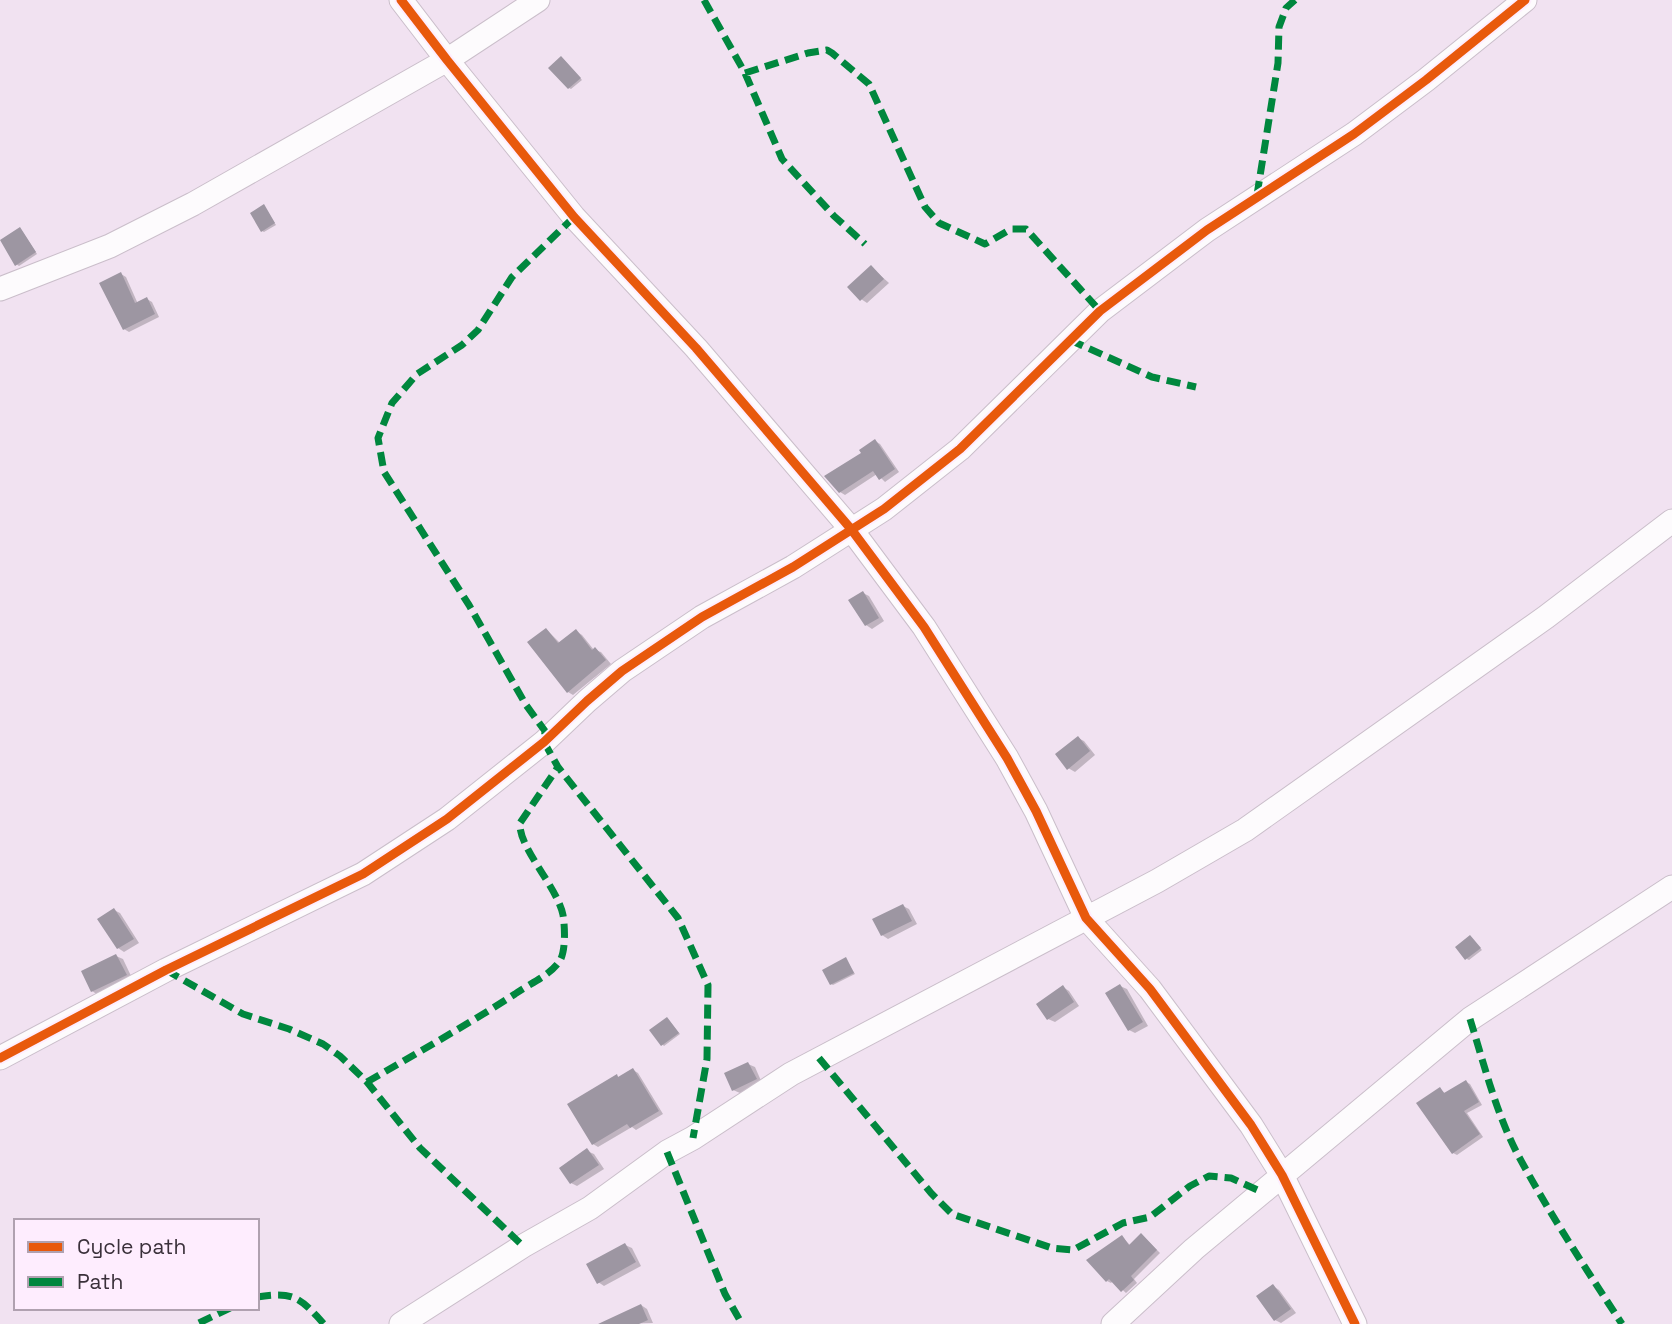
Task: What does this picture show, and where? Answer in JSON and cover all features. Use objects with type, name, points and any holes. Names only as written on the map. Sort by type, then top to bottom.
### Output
[{"type":"street","points":[[401,0],[573,217],[696,348],[851,529],[924,627],[984,718],[1036,811],[1086,918],[1124,958],[1182,1030],[1251,1125],[1282,1175],[1355,1324]]},
{"type":"street","points":[[0,289],[110,246],[192,204],[447,60],[538,0]]},
{"type":"street","points":[[0,1058],[166,970],[363,874],[447,819],[544,742],[622,671],[702,617],[793,567],[884,509],[960,449],[1100,311],[1207,230],[1354,134],[1525,0]]},
{"type":"street","points":[[401,1324],[523,1246],[590,1208],[667,1152],[693,1138],[790,1074],[1086,918],[1245,830],[1546,617],[1672,522]]},
{"type":"street","points":[[1113,1324],[1194,1249],[1469,1019],[1672,887]]},
{"type":"building","points":[[561,56],[581,78],[568,89],[548,68]]},
{"type":"building","points":[[264,204],[275,223],[261,232],[250,213]]},
{"type":"building","points":[[20,227],[36,252],[15,266],[0,240]]},
{"type":"building","points":[[871,265],[884,279],[860,301],[847,287]]},
{"type":"building","points":[[121,272],[135,303],[147,297],[155,314],[123,330],[99,283]]},
{"type":"building","points":[[875,439],[895,469],[879,480],[873,471],[839,493],[824,476],[861,453],[859,450]]},
{"type":"building","points":[[863,591],[879,618],[865,626],[848,600]]},
{"type":"building","points":[[546,628],[558,643],[576,629],[592,650],[595,647],[606,660],[567,693],[527,642]]},
{"type":"building","points":[[1078,736],[1090,751],[1067,770],[1055,754]]},
{"type":"building","points":[[903,904],[912,921],[881,936],[872,919]]},
{"type":"building","points":[[114,908],[134,939],[117,949],[97,919]]},
{"type":"building","points":[[1470,935],[1481,948],[1465,960],[1455,947]]},
{"type":"building","points":[[116,954],[127,975],[91,992],[81,971]]},
{"type":"building","points":[[846,957],[854,973],[830,985],[822,970]]},
{"type":"building","points":[[1120,984],[1143,1022],[1128,1031],[1105,993]]},
{"type":"building","points":[[1063,985],[1074,1002],[1047,1020],[1036,1004]]},
{"type":"building","points":[[667,1017],[679,1033],[661,1046],[649,1030]]},
{"type":"building","points":[[748,1062],[757,1079],[732,1091],[724,1073]]},
{"type":"building","points":[[633,1068],[659,1111],[630,1128],[627,1124],[592,1145],[567,1104],[617,1074],[618,1077]]},
{"type":"building","points":[[1466,1080],[1479,1102],[1464,1111],[1480,1134],[1452,1154],[1416,1103],[1440,1087],[1444,1093]]},
{"type":"building","points":[[587,1148],[599,1165],[570,1184],[559,1168]]},
{"type":"building","points":[[1141,1233],[1157,1250],[1131,1276],[1134,1280],[1121,1292],[1109,1279],[1106,1282],[1086,1260],[1122,1235],[1129,1245]]},
{"type":"building","points":[[625,1243],[636,1262],[597,1284],[586,1264]]},
{"type":"building","points":[[1273,1284],[1291,1309],[1274,1321],[1256,1296]]},
{"type":"building","points":[[641,1304],[648,1320],[639,1324],[598,1324]]},
{"type":"marked path","points":[[704,0],[745,73],[782,159],[834,216],[865,244]]},
{"type":"marked path","points":[[1257,195],[1278,63],[1279,27],[1286,8],[1295,0]]},
{"type":"marked path","points":[[745,73],[808,53],[827,50],[832,53],[869,84],[925,207],[939,223],[985,244],[1011,229],[1026,229],[1100,311]]},
{"type":"marked path","points":[[574,217],[512,277],[478,330],[462,345],[417,374],[392,403],[378,438],[384,472],[469,605],[526,705],[545,731],[544,742],[558,767],[678,918],[708,985],[707,1059],[693,1138]]},
{"type":"marked path","points":[[1070,340],[1152,377],[1196,387]]},
{"type":"marked path","points":[[367,1082],[550,972],[559,962],[564,946],[560,904],[525,844],[520,823],[558,767]]},
{"type":"marked path","points":[[166,970],[243,1014],[289,1029],[323,1044],[340,1056],[367,1082],[420,1148],[523,1246]]},
{"type":"marked path","points":[[1470,1019],[1510,1139],[1555,1219],[1622,1324]]},
{"type":"marked path","points":[[819,1058],[931,1193],[952,1214],[1052,1248],[1073,1250],[1123,1223],[1150,1217],[1190,1186],[1209,1176],[1231,1178],[1262,1192]]},
{"type":"marked path","points":[[667,1152],[725,1294],[742,1324]]},
{"type":"marked path","points":[[259,1297],[280,1295],[296,1298],[324,1324]]},
{"type":"marked path","points":[[199,1323],[226,1310]]},
{"type":"cycle path","points":[[401,0],[574,217],[696,348],[851,529],[924,627],[1007,758],[1036,811],[1086,918],[1150,989],[1251,1125],[1282,1175],[1355,1324]]},
{"type":"cycle path","points":[[0,1058],[166,970],[363,874],[447,819],[544,742],[622,671],[702,617],[793,567],[884,509],[960,449],[1100,311],[1207,230],[1354,134],[1525,0]]}]
